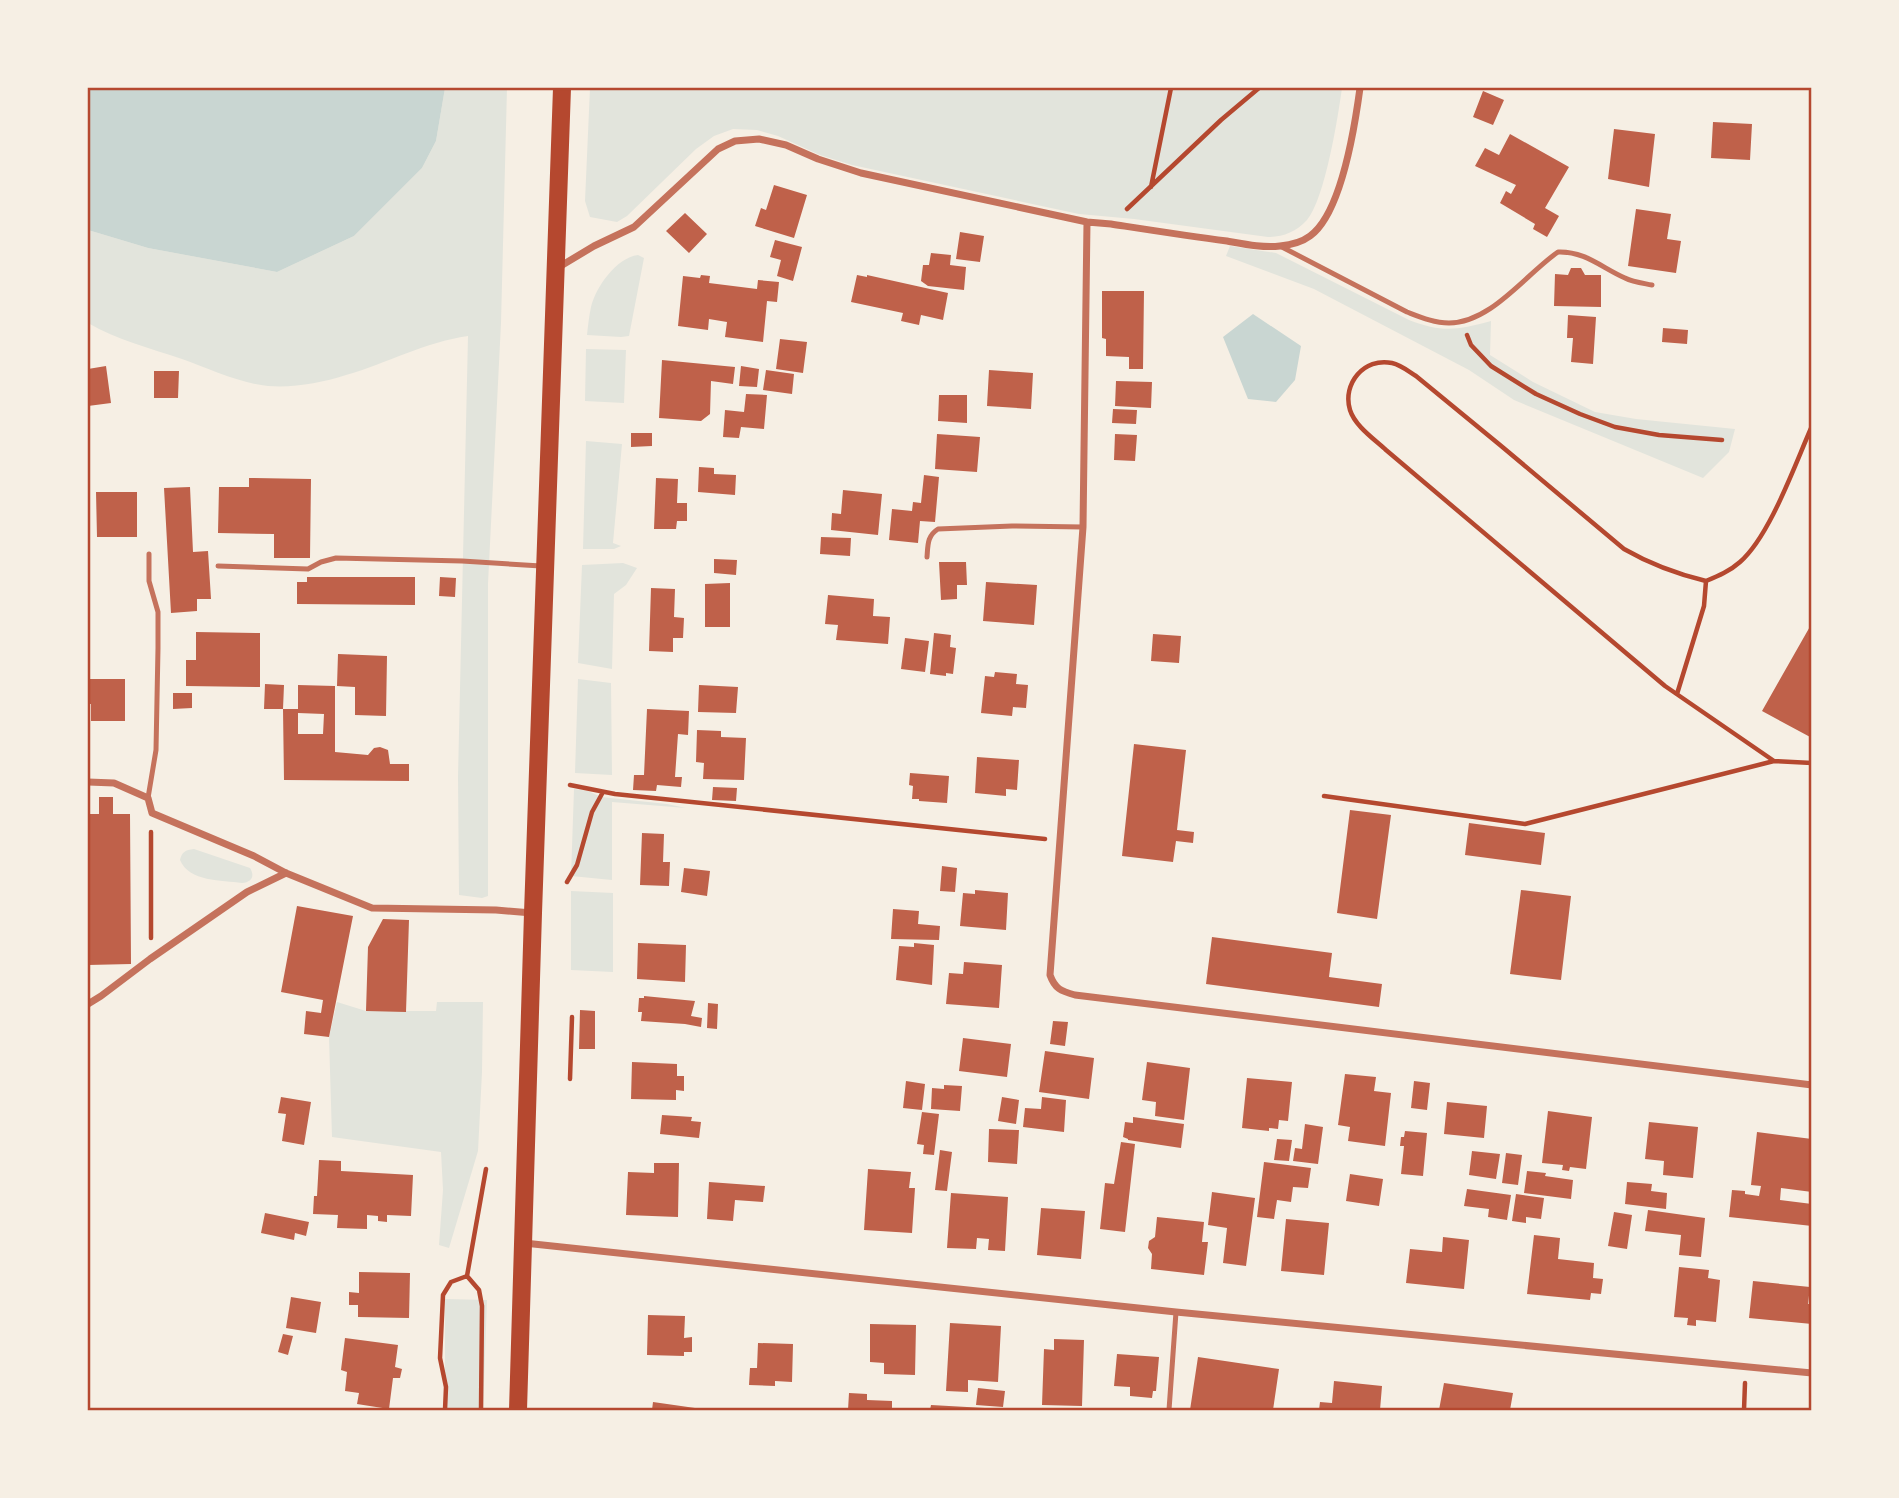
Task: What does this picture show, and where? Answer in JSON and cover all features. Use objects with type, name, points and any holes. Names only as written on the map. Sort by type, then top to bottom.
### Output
[{"type":"main road","points":[[518,1410],[562,88]]},
{"type":"street","points":[[555,270],[594,246],[634,227],[718,149],[735,141],[759,139],[786,145],[861,173],[1087,222],[1267,247],[1296,243],[1310,237],[1328,214],[1341,180],[1360,88]]},
{"type":"street","points":[[1087,222],[1083,527],[1050,975],[1054,984],[1062,991],[1075,995],[1811,1085]]},
{"type":"street","points":[[88,782],[114,783],[148,798],[152,813],[372,908],[533,913]]},
{"type":"street","points":[[88,1004],[247,892],[286,873]]},
{"type":"street","points":[[523,1243],[1176,1312],[1811,1373]]},
{"type":"lane","points":[[1280,246],[1407,312],[1429,321],[1448,323],[1463,322],[1484,312],[1558,252],[1580,254],[1622,278],[1652,285]]},
{"type":"lane","points":[[927,557],[931,533],[938,529],[1083,527]]},
{"type":"lane","points":[[148,798],[156,750],[158,648],[158,612],[149,581],[149,554]]},
{"type":"lane","points":[[218,566],[308,569],[336,558],[545,566]]},
{"type":"lane","points":[[1170,1410],[1176,1312]]},
{"type":"path","points":[[1151,188],[1171,88]]},
{"type":"path","points":[[1111,224],[1259,88]]},
{"type":"path","points":[[1463,322],[1471,345],[1491,366],[1536,394],[1615,427],[1658,435],[1721,440]]},
{"type":"path","points":[[1774,761],[1677,694],[1613,643],[1386,450],[1357,423],[1350,412],[1348,390],[1363,369],[1377,363],[1390,362],[1402,367],[1500,444],[1624,549],[1646,562],[1706,580],[1722,574],[1740,562],[1756,545],[1771,518],[1811,426]]},
{"type":"path","points":[[1677,694],[1704,606],[1706,580]]},
{"type":"path","points":[[1324,796],[1525,824],[1774,761],[1811,762]]},
{"type":"path","points":[[570,785],[603,792],[752,810],[1060,841]]},
{"type":"path","points":[[567,882],[577,865],[592,812],[603,792]]},
{"type":"path","points":[[150,959],[152,813]]},
{"type":"path","points":[[570,1079],[572,1017]]},
{"type":"path","points":[[467,1276],[486,1169]]},
{"type":"path","points":[[445,1410],[446,1387],[440,1359],[443,1296],[451,1282],[467,1276]]},
{"type":"path","points":[[467,1276],[479,1290],[482,1306],[481,1410]]},
{"type":"path","points":[[1744,1410],[1745,1367]]},
{"type":"shaded area","points":[[88,88],[445,88],[436,141],[422,168],[354,236],[277,272],[148,248],[88,230]]},
{"type":"shaded area","points":[[445,88],[507,88],[501,323],[488,584],[488,896],[482,898],[459,895],[458,777],[468,336],[437,343],[337,378],[278,386],[258,385],[236,379],[122,339],[88,323],[88,230],[148,248],[277,272],[354,236],[422,168],[436,141]]},
{"type":"shaded area","points":[[590,88],[1342,88],[1330,157],[1314,209],[1307,220],[1294,231],[1268,237],[1079,214],[852,165],[820,155],[778,136],[757,130],[733,129],[714,136],[696,149],[627,216],[617,222],[590,217],[585,201]]},
{"type":"shaded area","points":[[1230,246],[1276,253],[1409,320],[1431,327],[1450,329],[1491,321],[1490,355],[1533,382],[1595,412],[1735,429],[1729,452],[1703,478],[1514,400],[1469,370],[1314,289],[1226,256]]},
{"type":"shaded area","points":[[638,255],[644,258],[629,336],[587,335],[591,307],[602,283],[615,267]]},
{"type":"shaded area","points":[[1253,314],[1301,346],[1295,380],[1276,402],[1248,399],[1223,337]]},
{"type":"shaded area","points":[[586,349],[626,350],[624,403],[585,401]]},
{"type":"shaded area","points":[[586,441],[622,444],[613,543],[621,546],[614,549],[583,549]]},
{"type":"shaded area","points":[[623,563],[637,568],[626,585],[614,594],[612,669],[578,663],[582,565]]},
{"type":"shaded area","points":[[578,679],[611,683],[612,775],[575,773]]},
{"type":"shaded area","points":[[574,789],[601,797],[686,808],[612,802],[612,880],[571,876]]},
{"type":"shaded area","points":[[194,849],[250,868],[252,878],[242,883],[198,876],[184,867],[180,860],[184,852]]},
{"type":"shaded area","points":[[571,891],[613,893],[613,972],[571,970]]},
{"type":"shaded area","points":[[337,1002],[366,1011],[436,1011],[437,1002],[483,1002],[478,1151],[449,1248],[439,1245],[443,1190],[441,1152],[332,1137],[329,1037]]},
{"type":"shaded area","points":[[445,1299],[487,1300],[483,1410],[445,1410]]},
{"type":"building","points":[[1483,91],[1504,100],[1493,125],[1473,117]]},
{"type":"building","points":[[1713,122],[1752,124],[1750,160],[1711,158]]},
{"type":"building","points":[[1614,129],[1655,134],[1649,187],[1608,179]]},
{"type":"building","points":[[1510,134],[1569,167],[1545,208],[1559,216],[1547,237],[1533,229],[1535,224],[1500,203],[1506,191],[1511,194],[1516,185],[1475,166],[1485,148],[1499,155]]},
{"type":"building","points":[[774,185],[807,195],[794,238],[755,226],[761,208],[766,210]]},
{"type":"building","points":[[1636,209],[1671,214],[1667,239],[1681,241],[1676,273],[1628,266]]},
{"type":"building","points":[[685,213],[707,234],[689,253],[666,231]]},
{"type":"building","points":[[960,232],[984,236],[980,262],[956,259]]},
{"type":"building","points":[[775,240],[802,247],[793,281],[777,276],[781,260],[770,257]]},
{"type":"building","points":[[931,253],[951,255],[950,265],[966,267],[964,290],[928,286],[921,281],[923,265],[929,265]]},
{"type":"building","points":[[1571,268],[1581,268],[1585,275],[1601,275],[1601,307],[1554,306],[1555,274],[1568,275]]},
{"type":"building","points":[[701,275],[710,276],[709,283],[757,289],[758,280],[779,282],[777,302],[767,301],[763,342],[725,337],[727,322],[709,319],[708,330],[678,326],[683,276],[700,278]]},
{"type":"building","points":[[857,275],[948,293],[943,320],[921,315],[919,325],[901,321],[903,313],[851,302]]},
{"type":"building","points":[[1102,291],[1144,291],[1143,369],[1129,369],[1129,357],[1106,356],[1106,339],[1102,338]]},
{"type":"building","points":[[1568,315],[1596,317],[1593,364],[1571,362],[1573,338],[1567,338]]},
{"type":"building","points":[[1663,328],[1688,330],[1687,344],[1662,342]]},
{"type":"building","points":[[780,339],[807,342],[803,373],[776,369]]},
{"type":"building","points":[[662,360],[735,367],[733,384],[711,381],[710,414],[701,421],[659,418]]},
{"type":"building","points":[[106,366],[111,403],[88,406],[88,369]]},
{"type":"building","points":[[741,366],[759,369],[757,387],[739,386]]},
{"type":"building","points":[[766,370],[794,374],[792,394],[763,390]]},
{"type":"building","points":[[989,370],[1033,373],[1031,409],[987,406]]},
{"type":"building","points":[[154,371],[179,371],[178,398],[154,398]]},
{"type":"building","points":[[1116,381],[1152,382],[1151,408],[1115,406]]},
{"type":"building","points":[[746,394],[767,395],[764,429],[741,427],[739,438],[723,437],[725,410],[744,412]]},
{"type":"building","points":[[939,395],[967,395],[967,423],[938,421]]},
{"type":"building","points":[[1113,409],[1137,410],[1136,424],[1112,423]]},
{"type":"building","points":[[631,433],[652,433],[652,446],[631,447]]},
{"type":"building","points":[[937,434],[980,437],[977,472],[935,469]]},
{"type":"building","points":[[1115,434],[1137,435],[1135,461],[1114,460]]},
{"type":"building","points":[[699,467],[714,468],[714,474],[736,475],[735,495],[698,492]]},
{"type":"building","points":[[924,475],[939,477],[935,522],[920,521],[918,543],[889,540],[892,509],[912,511],[913,502],[921,503]]},
{"type":"building","points":[[249,478],[311,479],[310,558],[274,558],[274,534],[218,533],[219,487],[249,487]]},
{"type":"building","points":[[656,478],[678,479],[677,503],[687,503],[687,521],[677,521],[676,529],[654,529]]},
{"type":"building","points":[[190,487],[193,552],[208,551],[211,599],[197,599],[197,611],[171,613],[164,488]]},
{"type":"building","points":[[843,490],[882,494],[878,535],[831,530],[832,513],[841,514]]},
{"type":"building","points":[[96,492],[137,492],[137,537],[97,537]]},
{"type":"building","points":[[821,537],[851,538],[850,556],[820,554]]},
{"type":"building","points":[[714,559],[737,560],[736,575],[714,573]]},
{"type":"building","points":[[939,562],[966,562],[967,585],[957,585],[957,599],[941,600]]},
{"type":"building","points":[[307,577],[415,577],[415,605],[297,604],[297,582],[307,582]]},
{"type":"building","points":[[440,577],[456,578],[455,597],[439,596]]},
{"type":"building","points":[[986,582],[1037,585],[1034,625],[983,621]]},
{"type":"building","points":[[730,583],[730,627],[705,627],[705,584]]},
{"type":"building","points":[[651,588],[675,589],[674,617],[684,618],[683,638],[673,638],[673,652],[649,651]]},
{"type":"building","points":[[828,595],[874,599],[873,616],[890,617],[888,644],[836,640],[838,625],[825,624]]},
{"type":"building","points":[[1812,623],[1812,738],[1762,711]]},
{"type":"building","points":[[196,632],[260,633],[260,687],[186,686],[186,660],[196,660]]},
{"type":"building","points":[[934,633],[951,635],[950,647],[956,648],[953,674],[930,674]]},
{"type":"building","points":[[1153,634],[1181,636],[1179,663],[1151,661]]},
{"type":"building","points":[[905,638],[929,641],[925,672],[901,669]]},
{"type":"building","points":[[338,654],[387,656],[386,716],[355,715],[355,687],[337,686]]},
{"type":"building","points":[[995,672],[1017,674],[1016,684],[1028,685],[1026,708],[1013,707],[1012,716],[981,713],[985,676],[994,677]]},
{"type":"building","points":[[88,679],[125,679],[125,721],[91,721]]},
{"type":"building","points":[[265,684],[284,685],[283,709],[264,709]]},
{"type":"building","points":[[298,685],[335,686],[335,752],[368,755],[374,748],[388,750],[390,764],[409,764],[409,781],[284,780],[283,709],[298,709]],"holes":[[[298,713],[324,714],[323,734],[298,734]]]},
{"type":"building","points":[[699,685],[738,687],[736,713],[698,712]]},
{"type":"building","points":[[173,693],[192,693],[192,708],[173,709]]},
{"type":"building","points":[[647,709],[689,711],[688,735],[678,734],[675,777],[682,777],[681,787],[657,785],[656,791],[633,790],[634,775],[644,775]]},
{"type":"building","points":[[697,730],[721,731],[721,737],[746,738],[744,780],[703,779],[704,763],[696,762]]},
{"type":"building","points":[[1134,744],[1186,750],[1177,830],[1194,832],[1193,843],[1176,841],[1173,862],[1122,856]]},
{"type":"building","points":[[977,757],[1019,760],[1017,790],[1006,789],[1006,796],[975,793]]},
{"type":"building","points":[[910,773],[949,776],[947,803],[912,799]]},
{"type":"building","points":[[713,787],[737,788],[736,801],[712,800]]},
{"type":"building","points":[[99,797],[113,797],[113,814],[130,814],[131,964],[88,965],[88,814],[99,814]]},
{"type":"building","points":[[1350,810],[1391,815],[1377,919],[1337,913]]},
{"type":"building","points":[[1469,823],[1545,833],[1541,865],[1465,855]]},
{"type":"building","points":[[642,833],[664,834],[663,862],[670,862],[669,886],[640,885]]},
{"type":"building","points":[[942,866],[957,868],[955,892],[940,891]]},
{"type":"building","points":[[684,868],[710,871],[707,896],[681,892]]},
{"type":"building","points":[[975,890],[1008,893],[1006,930],[960,926],[963,893],[975,894]]},
{"type":"building","points":[[1521,890],[1571,896],[1561,980],[1510,974]]},
{"type":"building","points":[[297,906],[353,916],[329,1037],[304,1034],[306,1011],[321,1013],[323,1000],[281,992]]},
{"type":"building","points":[[893,909],[919,911],[918,924],[940,926],[939,940],[891,939]]},
{"type":"building","points":[[383,919],[409,920],[406,1012],[366,1011],[368,947]]},
{"type":"building","points":[[1212,937],[1332,953],[1329,977],[1382,984],[1379,1007],[1206,984]]},
{"type":"building","points":[[638,943],[686,945],[685,982],[637,979]]},
{"type":"building","points":[[914,943],[934,945],[932,985],[896,980],[899,946],[914,947]]},
{"type":"building","points":[[964,962],[1002,965],[999,1008],[946,1004],[949,973],[963,974]]},
{"type":"building","points":[[644,996],[695,1001],[691,1016],[702,1018],[701,1027],[641,1021],[642,1012],[638,1012],[639,998]]},
{"type":"building","points":[[708,1003],[718,1004],[717,1029],[707,1028]]},
{"type":"building","points":[[580,1010],[595,1011],[595,1049],[579,1049]]},
{"type":"building","points":[[1053,1021],[1068,1022],[1065,1046],[1050,1044]]},
{"type":"building","points":[[963,1038],[1011,1044],[1007,1077],[959,1071]]},
{"type":"building","points":[[1045,1051],[1094,1058],[1089,1099],[1039,1092]]},
{"type":"building","points":[[632,1062],[677,1064],[677,1076],[684,1076],[684,1091],[676,1090],[676,1100],[631,1099]]},
{"type":"building","points":[[1147,1062],[1190,1068],[1184,1120],[1155,1116],[1156,1102],[1142,1100]]},
{"type":"building","points":[[1345,1074],[1376,1077],[1374,1091],[1391,1093],[1385,1146],[1348,1141],[1350,1127],[1338,1125]]},
{"type":"building","points":[[1247,1078],[1292,1082],[1288,1121],[1279,1120],[1278,1129],[1269,1128],[1269,1131],[1242,1128]]},
{"type":"building","points":[[906,1081],[925,1084],[922,1110],[903,1108]]},
{"type":"building","points":[[1414,1081],[1430,1083],[1427,1110],[1411,1108]]},
{"type":"building","points":[[944,1085],[962,1086],[960,1111],[931,1109],[932,1088],[944,1089]]},
{"type":"building","points":[[281,1097],[311,1102],[304,1145],[282,1141],[286,1114],[278,1113]]},
{"type":"building","points":[[1002,1097],[1019,1100],[1016,1124],[998,1121]]},
{"type":"building","points":[[1042,1097],[1066,1100],[1064,1132],[1023,1127],[1025,1108],[1041,1109]]},
{"type":"building","points":[[1447,1102],[1487,1106],[1484,1138],[1444,1134]]},
{"type":"building","points":[[1548,1111],[1592,1117],[1586,1169],[1570,1167],[1569,1171],[1562,1170],[1563,1165],[1542,1163]]},
{"type":"building","points":[[922,1112],[939,1114],[934,1155],[923,1154],[924,1145],[917,1144]]},
{"type":"building","points":[[662,1115],[692,1117],[691,1121],[701,1122],[699,1138],[660,1134]]},
{"type":"building","points":[[1133,1117],[1184,1124],[1181,1148],[1123,1137],[1125,1122],[1133,1123]]},
{"type":"building","points":[[1649,1122],[1698,1127],[1693,1178],[1663,1175],[1664,1161],[1645,1159]]},
{"type":"building","points":[[1305,1124],[1323,1127],[1318,1164],[1293,1161],[1295,1148],[1302,1149]]},
{"type":"building","points":[[989,1129],[1019,1130],[1017,1164],[988,1162]]},
{"type":"building","points":[[1405,1131],[1427,1133],[1423,1176],[1401,1174],[1404,1146],[1400,1146]]},
{"type":"building","points":[[1757,1132],[1812,1139],[1812,1192],[1781,1188],[1780,1200],[1812,1204],[1812,1226],[1729,1217],[1732,1190],[1759,1196],[1761,1186],[1751,1185]]},
{"type":"building","points":[[1277,1139],[1292,1140],[1289,1161],[1274,1160]]},
{"type":"building","points":[[1121,1142],[1135,1144],[1125,1232],[1100,1229],[1105,1183],[1114,1184]]},
{"type":"building","points":[[940,1150],[952,1152],[947,1191],[935,1190]]},
{"type":"building","points":[[1472,1151],[1500,1154],[1496,1179],[1469,1175]]},
{"type":"building","points":[[1506,1153],[1522,1155],[1518,1185],[1502,1183]]},
{"type":"building","points":[[319,1160],[341,1161],[341,1171],[413,1175],[411,1216],[387,1215],[387,1222],[378,1221],[378,1216],[367,1215],[367,1229],[337,1228],[338,1215],[313,1214]]},
{"type":"building","points":[[1264,1162],[1311,1168],[1308,1188],[1293,1187],[1291,1202],[1277,1200],[1274,1219],[1257,1217]]},
{"type":"building","points":[[654,1163],[679,1163],[678,1217],[626,1215],[628,1172],[654,1173]]},
{"type":"building","points":[[868,1169],[911,1172],[909,1188],[915,1188],[912,1233],[864,1230]]},
{"type":"building","points":[[1527,1171],[1573,1180],[1571,1199],[1524,1193]]},
{"type":"building","points":[[1350,1174],[1383,1179],[1379,1206],[1346,1201]]},
{"type":"building","points":[[709,1182],[765,1186],[763,1202],[735,1200],[733,1221],[707,1219]]},
{"type":"building","points":[[1627,1182],[1652,1184],[1651,1191],[1667,1193],[1666,1209],[1625,1204]]},
{"type":"building","points":[[1467,1189],[1511,1195],[1507,1220],[1488,1217],[1489,1209],[1464,1206]]},
{"type":"building","points":[[1212,1192],[1255,1198],[1246,1266],[1223,1263],[1227,1228],[1208,1225]]},
{"type":"building","points":[[951,1193],[1008,1197],[1005,1251],[988,1250],[989,1239],[977,1238],[976,1249],[947,1248]]},
{"type":"building","points":[[1516,1194],[1544,1198],[1541,1219],[1526,1217],[1526,1223],[1512,1221]]},
{"type":"building","points":[[1041,1208],[1085,1211],[1081,1259],[1037,1255]]},
{"type":"building","points":[[1648,1210],[1705,1218],[1701,1257],[1679,1255],[1681,1235],[1645,1231]]},
{"type":"building","points":[[1614,1212],[1632,1215],[1627,1249],[1608,1246]]},
{"type":"building","points":[[265,1213],[309,1222],[306,1236],[295,1233],[294,1240],[261,1233]]},
{"type":"building","points":[[1157,1217],[1204,1222],[1202,1242],[1208,1242],[1204,1275],[1151,1269],[1152,1254],[1148,1248],[1149,1241],[1155,1237]]},
{"type":"building","points":[[1286,1219],[1329,1223],[1324,1275],[1281,1271]]},
{"type":"building","points":[[1534,1235],[1560,1238],[1558,1259],[1594,1263],[1593,1278],[1603,1279],[1601,1294],[1591,1293],[1590,1300],[1527,1294]]},
{"type":"building","points":[[1443,1237],[1469,1240],[1464,1289],[1406,1283],[1410,1249],[1442,1252]]},
{"type":"building","points":[[1679,1267],[1709,1270],[1708,1278],[1720,1280],[1716,1322],[1696,1320],[1696,1326],[1687,1325],[1688,1318],[1674,1317]]},
{"type":"building","points":[[359,1272],[410,1273],[409,1318],[358,1317],[358,1305],[349,1305],[349,1292],[359,1293]]},
{"type":"building","points":[[1753,1281],[1810,1287],[1808,1304],[1812,1304],[1812,1324],[1749,1318]]},
{"type":"building","points":[[291,1297],[321,1302],[316,1333],[286,1328]]},
{"type":"building","points":[[648,1315],[685,1316],[684,1338],[692,1337],[692,1352],[684,1352],[684,1356],[647,1355]]},
{"type":"building","points":[[950,1323],[1001,1326],[998,1382],[968,1380],[968,1392],[946,1391]]},
{"type":"building","points":[[870,1324],[916,1325],[915,1375],[884,1374],[884,1363],[870,1362]]},
{"type":"building","points":[[283,1334],[293,1336],[288,1355],[278,1352]]},
{"type":"building","points":[[345,1338],[398,1345],[395,1367],[402,1369],[400,1378],[393,1378],[389,1409],[357,1404],[359,1393],[345,1391],[347,1372],[341,1370]]},
{"type":"building","points":[[1054,1339],[1084,1340],[1082,1406],[1042,1405],[1044,1349],[1054,1350]]},
{"type":"building","points":[[758,1343],[793,1344],[792,1382],[775,1381],[775,1386],[749,1385],[750,1368],[757,1368]]},
{"type":"building","points":[[1117,1354],[1159,1357],[1156,1391],[1153,1391],[1152,1398],[1130,1396],[1130,1387],[1114,1386]]},
{"type":"building","points":[[1198,1357],[1279,1369],[1273,1410],[1190,1410]]},
{"type":"building","points":[[1334,1381],[1382,1386],[1380,1410],[1319,1410],[1320,1402],[1332,1403]]},
{"type":"building","points":[[1444,1383],[1513,1393],[1510,1410],[1439,1410]]},
{"type":"building","points":[[978,1388],[1005,1391],[1003,1407],[976,1405]]},
{"type":"building","points":[[849,1393],[867,1394],[867,1400],[892,1401],[892,1410],[848,1410]]},
{"type":"building","points":[[653,1402],[702,1409],[702,1410],[652,1410]]},
{"type":"building","points":[[931,1405],[985,1408],[985,1410],[930,1410]]}]
